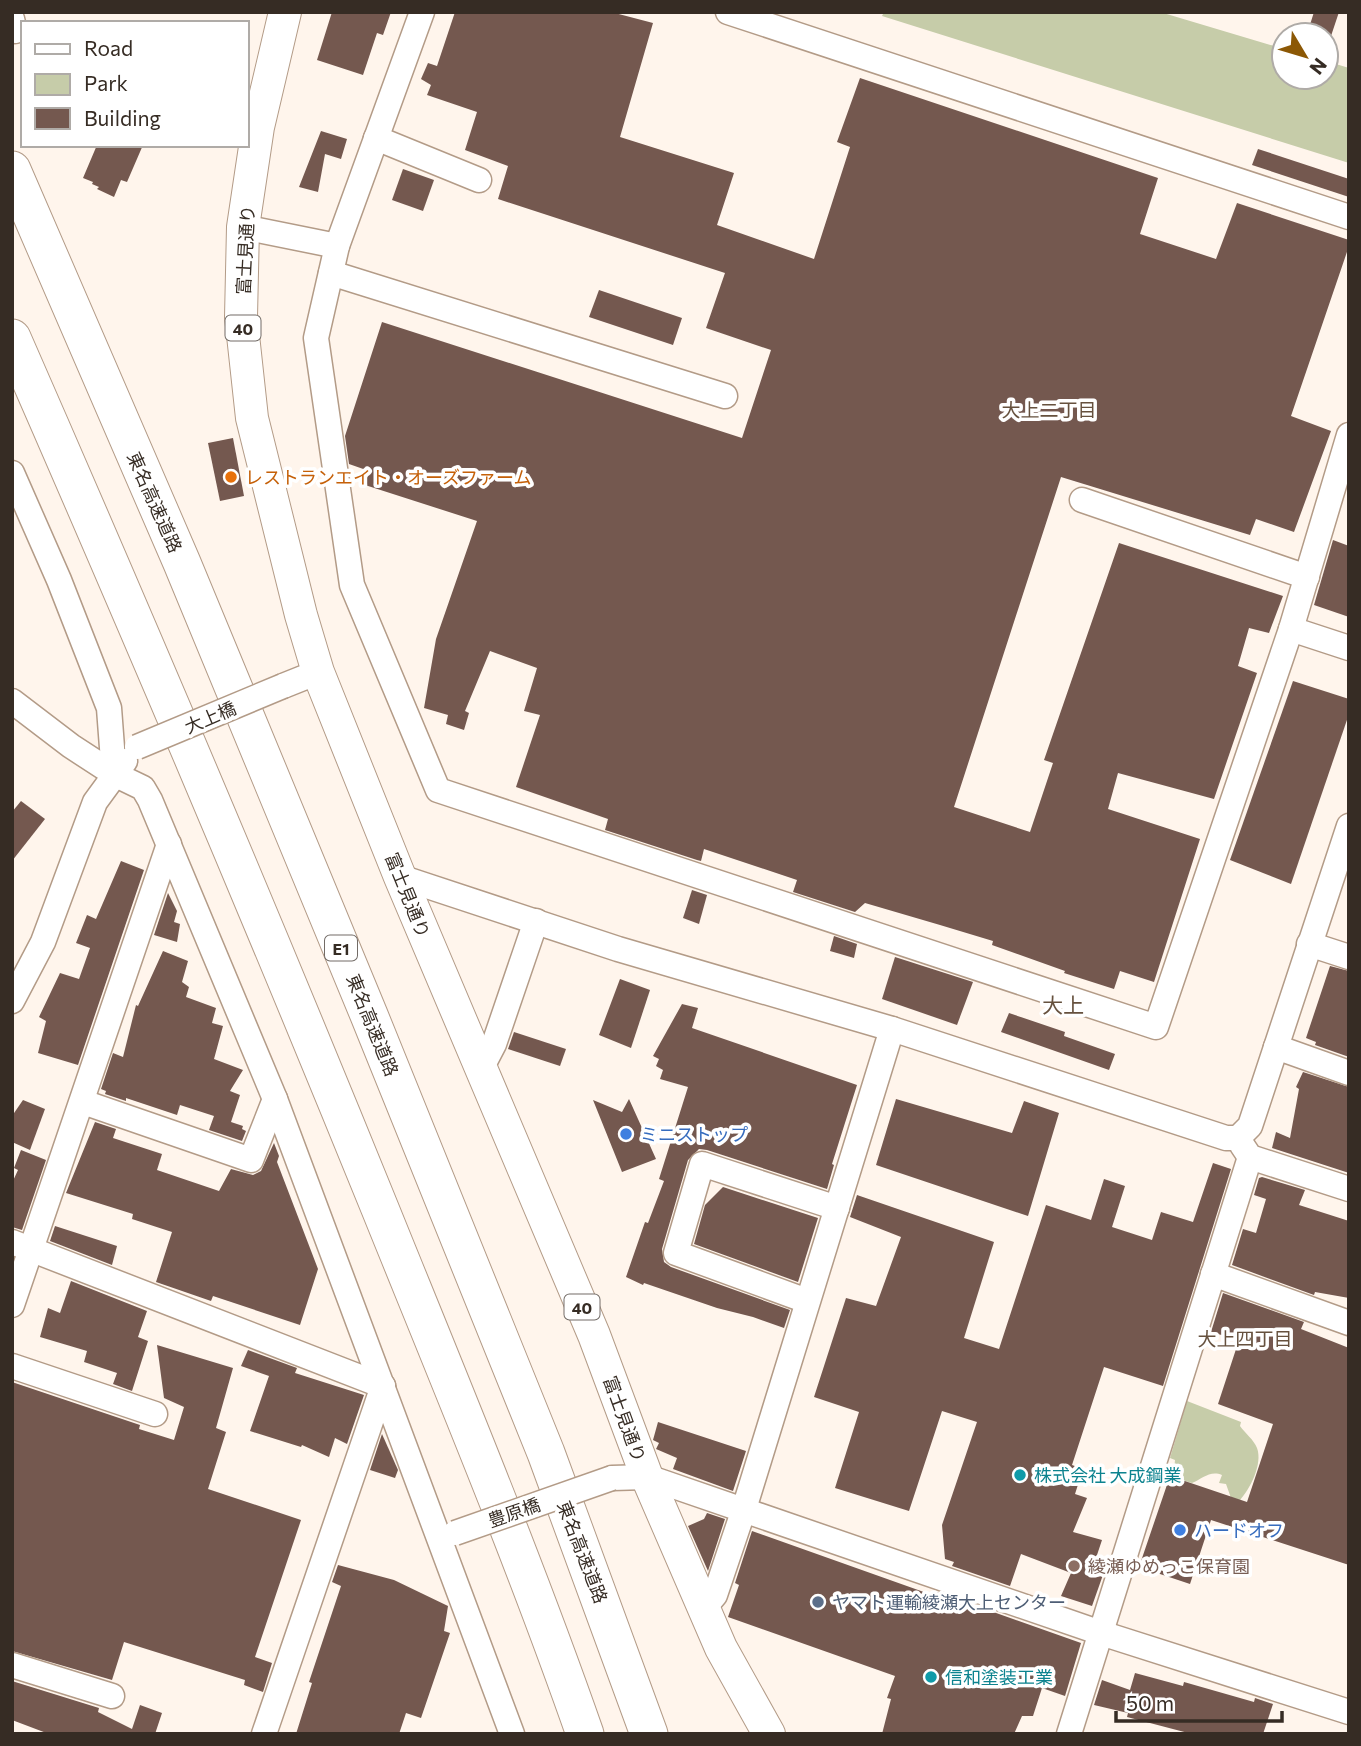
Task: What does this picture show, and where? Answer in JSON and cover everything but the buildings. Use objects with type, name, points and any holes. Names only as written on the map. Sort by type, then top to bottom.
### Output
[{"type":"highway","name":"東名高速道路","points":[[12,170],[182,563],[364,1002],[546,1453],[649,1734]]},
{"type":"highway","points":[[12,338],[123,591],[310,1037],[489,1477],[584,1734]]},
{"type":"main road","name":"富士見通り","points":[[285,12],[253,124],[243,227],[242,317],[252,418],[287,565],[318,672],[400,877],[594,1335],[647,1477],[721,1648],[768,1734]]},
{"type":"street","points":[[422,12],[337,246],[316,338],[352,585],[438,790],[1156,1027],[1291,629],[1349,435]]},
{"type":"street","points":[[728,12],[1349,217]]},
{"type":"street","points":[[376,138],[479,180]]},
{"type":"street","points":[[243,227],[337,246]]},
{"type":"street","points":[[331,273],[725,396]]},
{"type":"street","points":[[12,473],[59,580],[109,708],[114,774],[95,802],[43,942],[12,1001]]},
{"type":"street","points":[[1082,500],[1307,577]]},
{"type":"street","points":[[1291,629],[1349,648]]},
{"type":"street","name":"大上橋","points":[[114,774],[136,747],[318,672]]},
{"type":"street","points":[[12,701],[71,746],[114,774],[143,788],[275,1099],[383,1386],[448,1537],[512,1734]]},
{"type":"street","points":[[1069,1734],[1213,1274],[1250,1126],[1309,944],[1342,869],[1349,826]]},
{"type":"street","points":[[12,1305],[21,1246],[83,1102],[159,867],[169,844]]},
{"type":"street","points":[[400,877],[618,949],[892,1029],[1226,1138],[1349,1189]]},
{"type":"street","points":[[481,1069],[494,1044],[536,921]]},
{"type":"street","points":[[1309,944],[1349,957]]},
{"type":"street","points":[[704,1608],[715,1595],[744,1509],[892,1029]]},
{"type":"street","points":[[1276,1047],[1349,1073]]},
{"type":"street","points":[[83,1102],[251,1160],[275,1099]]},
{"type":"street","points":[[807,1301],[676,1253],[702,1164],[837,1208]]},
{"type":"street","points":[[21,1246],[383,1386]]},
{"type":"street","points":[[1213,1274],[1349,1323]]},
{"type":"street","points":[[12,1366],[155,1414]]},
{"type":"street","points":[[264,1734],[383,1386]]},
{"type":"street","name":"豊原橋","points":[[448,1537],[612,1478],[647,1477],[1101,1633],[1349,1712]]},
{"type":"street","points":[[12,1664],[112,1696]]},
{"type":"green space","points":[[884,12],[1160,12],[1270,45],[1270,91],[1340,91],[1340,65],[1349,68],[1349,163],[882,16]]},
{"type":"green space","points":[[1187,1401],[1241,1422],[1240,1426],[1256,1445],[1257,1469],[1240,1500],[1231,1498],[1226,1484],[1219,1483],[1222,1475],[1210,1474],[1192,1483],[1182,1480],[1174,1472],[1175,1460],[1170,1458]]},
{"type":"place","name":"レストランエイト・オーズファーム","points":[[231,477]]},
{"type":"place","name":"ミニストップ","points":[[626,1134]]},
{"type":"place","name":"株式会社 大成鋼業","points":[[1020,1475]]},
{"type":"place","name":"ハードオフ","points":[[1180,1530]]},
{"type":"place","name":"綾瀬ゆめっこ保育園","points":[[1074,1566]]},
{"type":"place","name":"ヤマト運輸綾瀬大上センター","points":[[818,1602]]},
{"type":"place","name":"信和塗装工業","points":[[931,1677]]},
{"type":"district","name":"大上二丁目","points":[[1049,409]]},
{"type":"district","name":"大上","points":[[1063,1004]]},
{"type":"district","name":"大上四丁目","points":[[1245,1338]]}]
